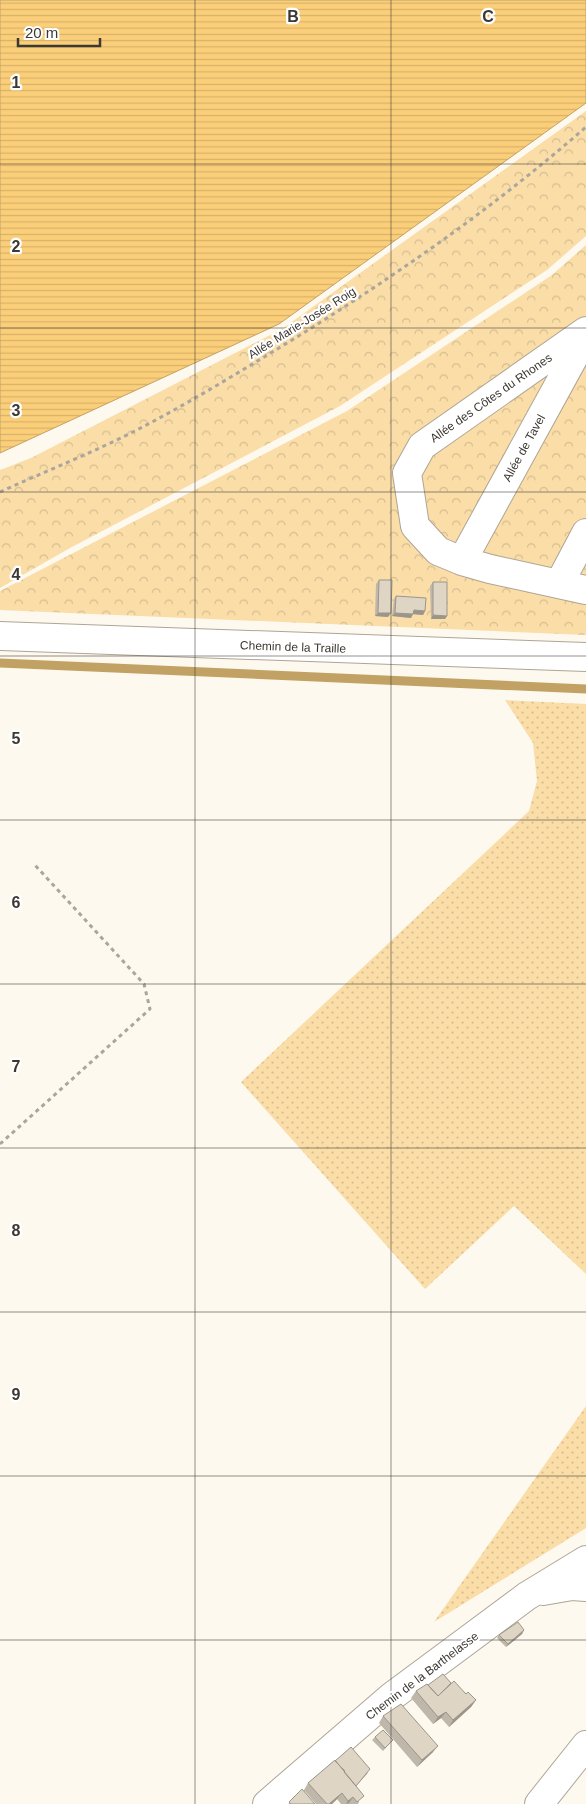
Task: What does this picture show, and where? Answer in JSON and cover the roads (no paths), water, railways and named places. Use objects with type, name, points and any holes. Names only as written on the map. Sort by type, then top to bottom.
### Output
[{"type":"street","name":"Allée des Côtes du Rhones","points":[[586,330],[422,446],[407,474],[416,526],[438,551],[462,562],[586,590]]},
{"type":"street","name":"Allée de Tavel","points":[[462,562],[586,335]]},
{"type":"street","points":[[559,584],[586,533]]},
{"type":"street","name":"Chemin de la Traille","points":[[0,636],[586,657]]},
{"type":"street","name":"Chemin de la Barthelasse","points":[[267,1804],[312,1763],[392,1697],[527,1596],[586,1560]]},
{"type":"street","points":[[527,1596],[551,1588],[586,1587]]},
{"type":"street","points":[[539,1804],[586,1745]]},
{"type":"waterway","points":[[0,663],[586,689]]}]
